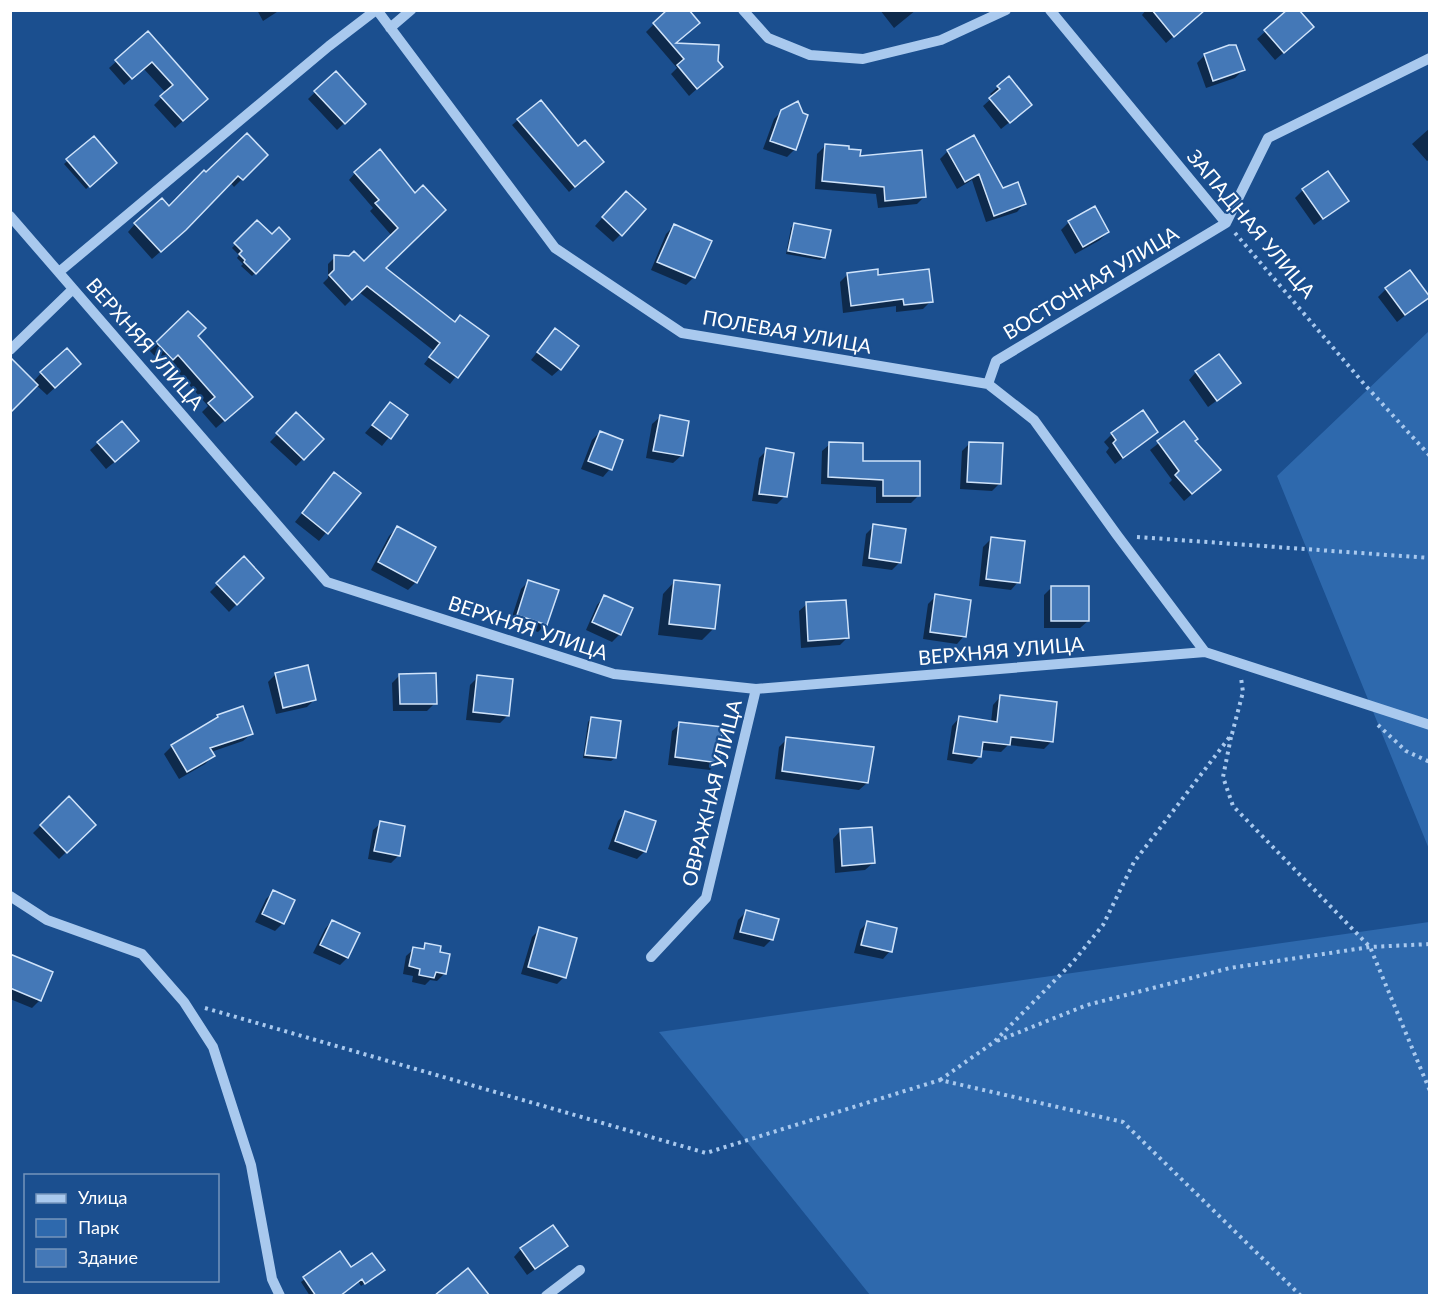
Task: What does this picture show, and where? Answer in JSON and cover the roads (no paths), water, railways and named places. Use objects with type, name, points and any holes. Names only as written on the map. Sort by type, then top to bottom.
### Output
[{"type":"street","name":"ПОЛЕВАЯ УЛИЦА","points":[[377,10],[555,248],[682,333],[988,384],[1034,420],[1205,652]]},
{"type":"street","points":[[59,272],[329,46],[377,10]]},
{"type":"street","points":[[390,28],[411,10]]},
{"type":"street","points":[[743,10],[768,38],[779,43],[810,55],[863,59],[941,40],[1006,10]]},
{"type":"street","name":"ЗАПАДНАЯ УЛИЦА","points":[[1050,10],[1226,223]]},
{"type":"street","points":[[1226,223],[1268,138],[1430,58]]},
{"type":"street","name":"ВЕРХНЯЯ УЛИЦА","points":[[10,216],[327,582],[614,674],[756,689],[1205,652]]},
{"type":"street","name":"ВОСТОЧНАЯ УЛИЦА","points":[[988,384],[996,361],[1226,223]]},
{"type":"street","points":[[10,350],[73,289]]},
{"type":"street","points":[[1205,652],[1430,725]]},
{"type":"street","name":"ОВРАЖНАЯ УЛИЦА","points":[[651,957],[706,898],[756,689]]},
{"type":"street","points":[[10,896],[47,921],[142,954],[184,1002],[213,1047],[251,1165],[272,1279],[280,1296]]},
{"type":"street","points":[[546,1296],[580,1270]]}]
